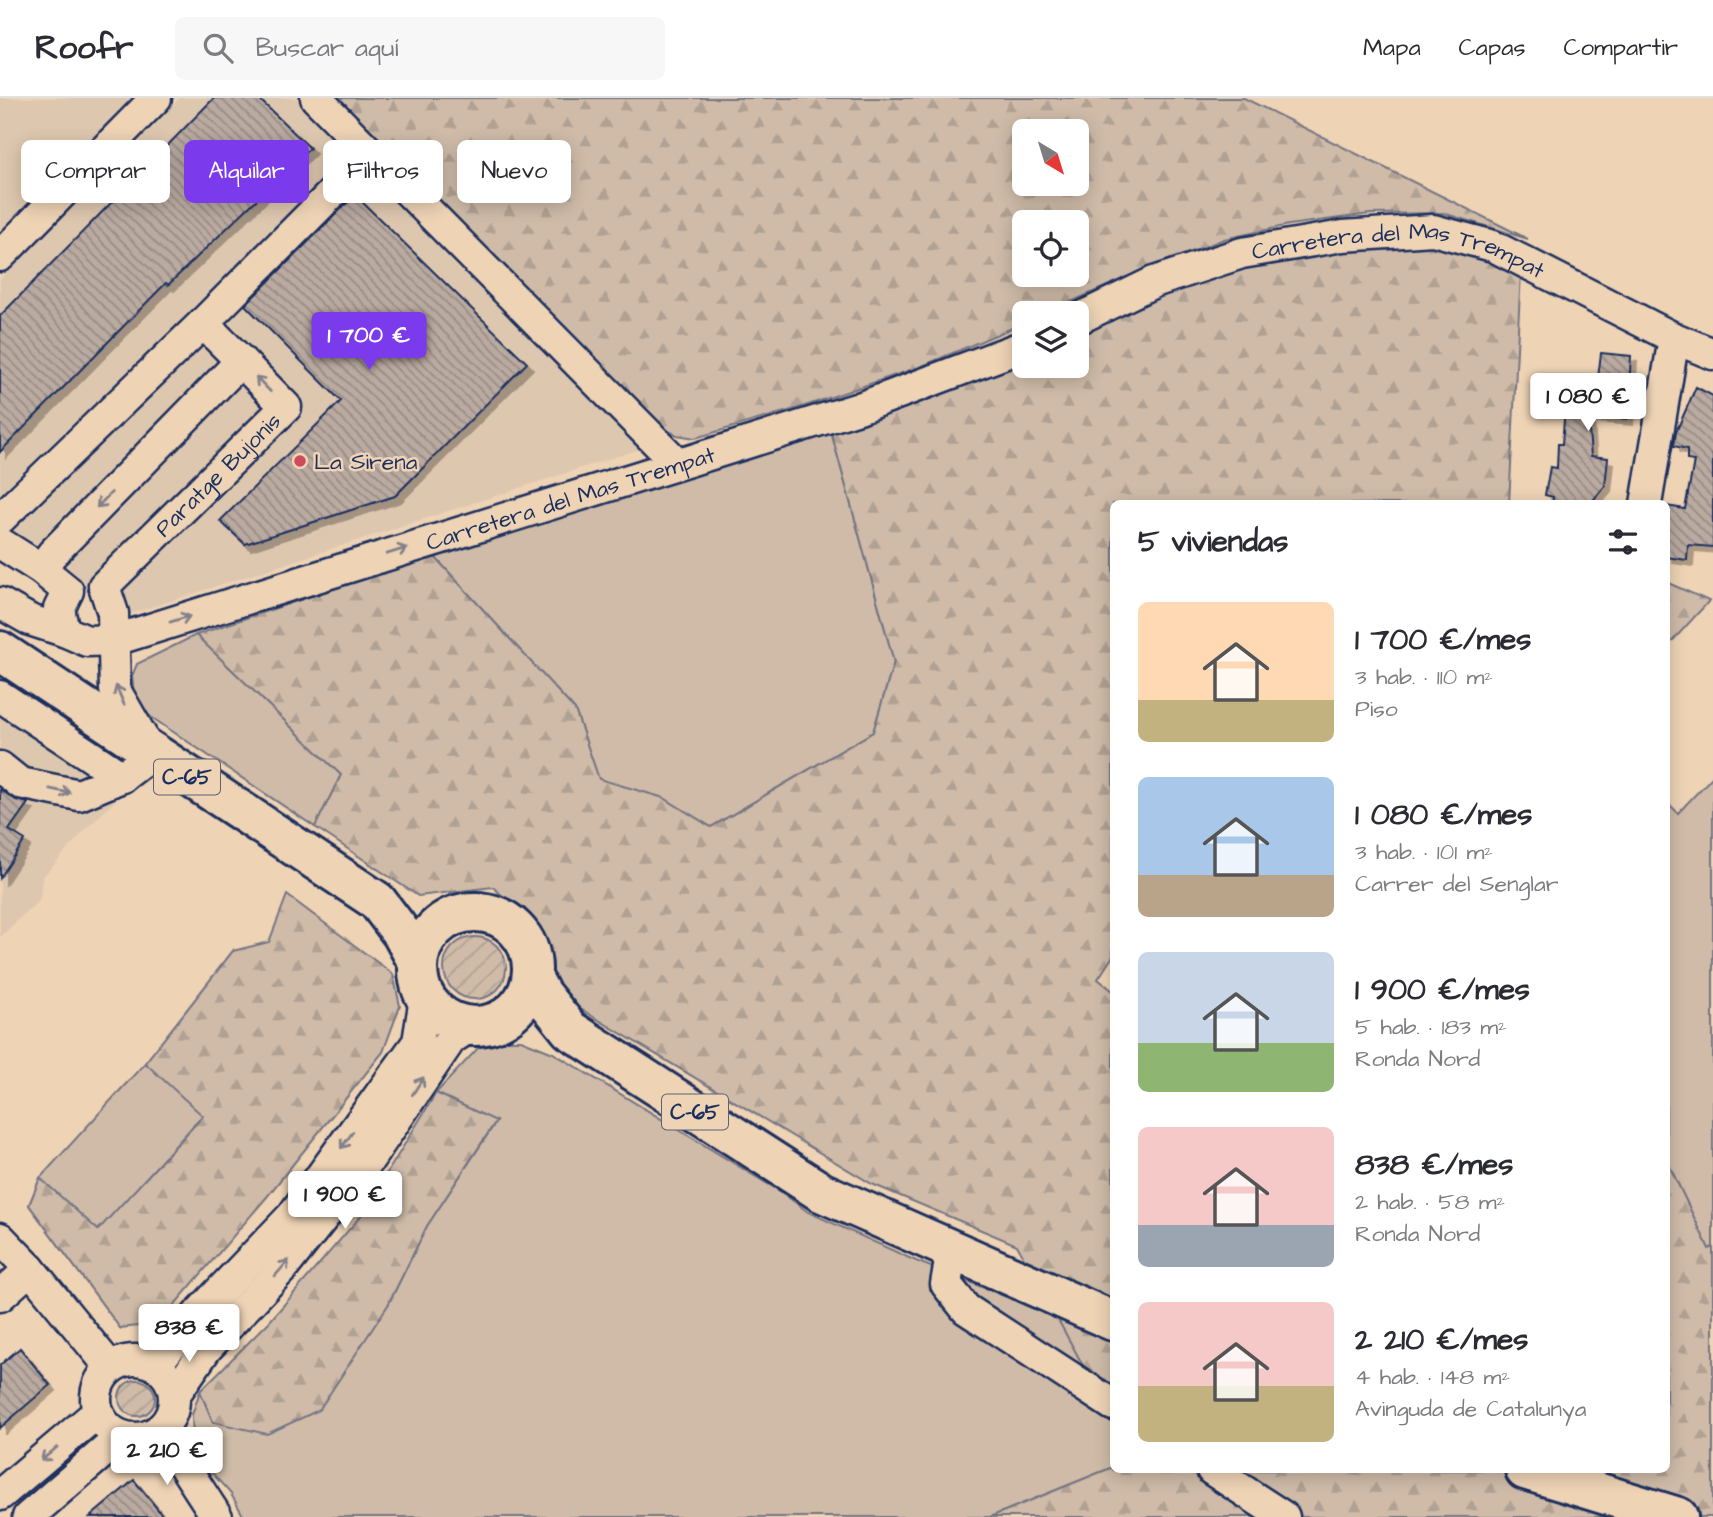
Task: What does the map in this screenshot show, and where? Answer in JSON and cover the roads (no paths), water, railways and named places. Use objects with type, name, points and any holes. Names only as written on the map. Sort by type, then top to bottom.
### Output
[{"type":"main road","name":"C-65","points":[[0,651],[377,901],[402,933],[422,980]]},
{"type":"main road","name":"C-65","points":[[377,901],[400,904],[447,919]]},
{"type":"main road","points":[[464,912],[483,912],[500,917],[515,927],[526,942],[532,959],[533,977],[522,1002],[487,1023],[453,1022],[437,1012],[422,980],[423,945],[433,930],[447,919],[464,912]]},
{"type":"main road","name":"C-65","points":[[533,977],[541,994],[570,1030],[821,1192],[1110,1320]]},
{"type":"main road","name":"C-65","points":[[487,1023],[570,1030]]},
{"type":"main road","points":[[1535,1473],[1678,1517]]},
{"type":"street","points":[[0,256],[156,98]]},
{"type":"street","points":[[316,98],[358,140]]},
{"type":"street","points":[[0,519],[203,323],[323,202]]},
{"type":"street","points":[[420,203],[678,464]]},
{"type":"street","name":"Carretera del Mas Trempat","points":[[1089,314],[1154,282],[1242,253],[1343,236],[1433,230],[1493,246],[1674,338],[1713,354]]},
{"type":"street","name":"Paratge Bujonis","points":[[104,586],[285,407],[203,323]]},
{"type":"street","points":[[1647,500],[1674,338]]},
{"type":"street","name":"Carretera del Mas Trempat","points":[[89,637],[859,408],[1012,351]]},
{"type":"street","points":[[41,569],[52,554],[241,361]]},
{"type":"street","points":[[0,543],[41,569],[68,591],[104,586],[113,613],[89,637]]},
{"type":"street","points":[[0,767],[20,783],[79,795],[122,777],[152,754],[115,690],[89,637],[59,608],[68,591]]},
{"type":"street","points":[[0,603],[30,620],[89,637]]},
{"type":"street","points":[[0,696],[122,777]]},
{"type":"street","points":[[155,1365],[199,1313],[292,1216],[418,1042],[422,980]]},
{"type":"street","points":[[174,1394],[206,1349],[283,1268],[368,1161],[451,1039],[487,1023]]},
{"type":"street","points":[[0,1238],[30,1269],[111,1368]]},
{"type":"street","points":[[952,1249],[946,1284],[966,1309],[1110,1403]]},
{"type":"street","points":[[0,1296],[30,1269]]},
{"type":"street","points":[[144,1360],[155,1365],[165,1372],[174,1394],[174,1407],[169,1419],[160,1429],[148,1436],[122,1436],[104,1423],[98,1412],[97,1388],[111,1368],[121,1362],[144,1360]]},
{"type":"street","points":[[0,1495],[98,1412]]},
{"type":"street","points":[[160,1429],[217,1517]]},
{"type":"street","points":[[27,1517],[122,1436]]},
{"type":"street","points":[[1217,1473],[1284,1517]]},
{"type":"place","name":"La Sirena","points":[[300,461]]}]
